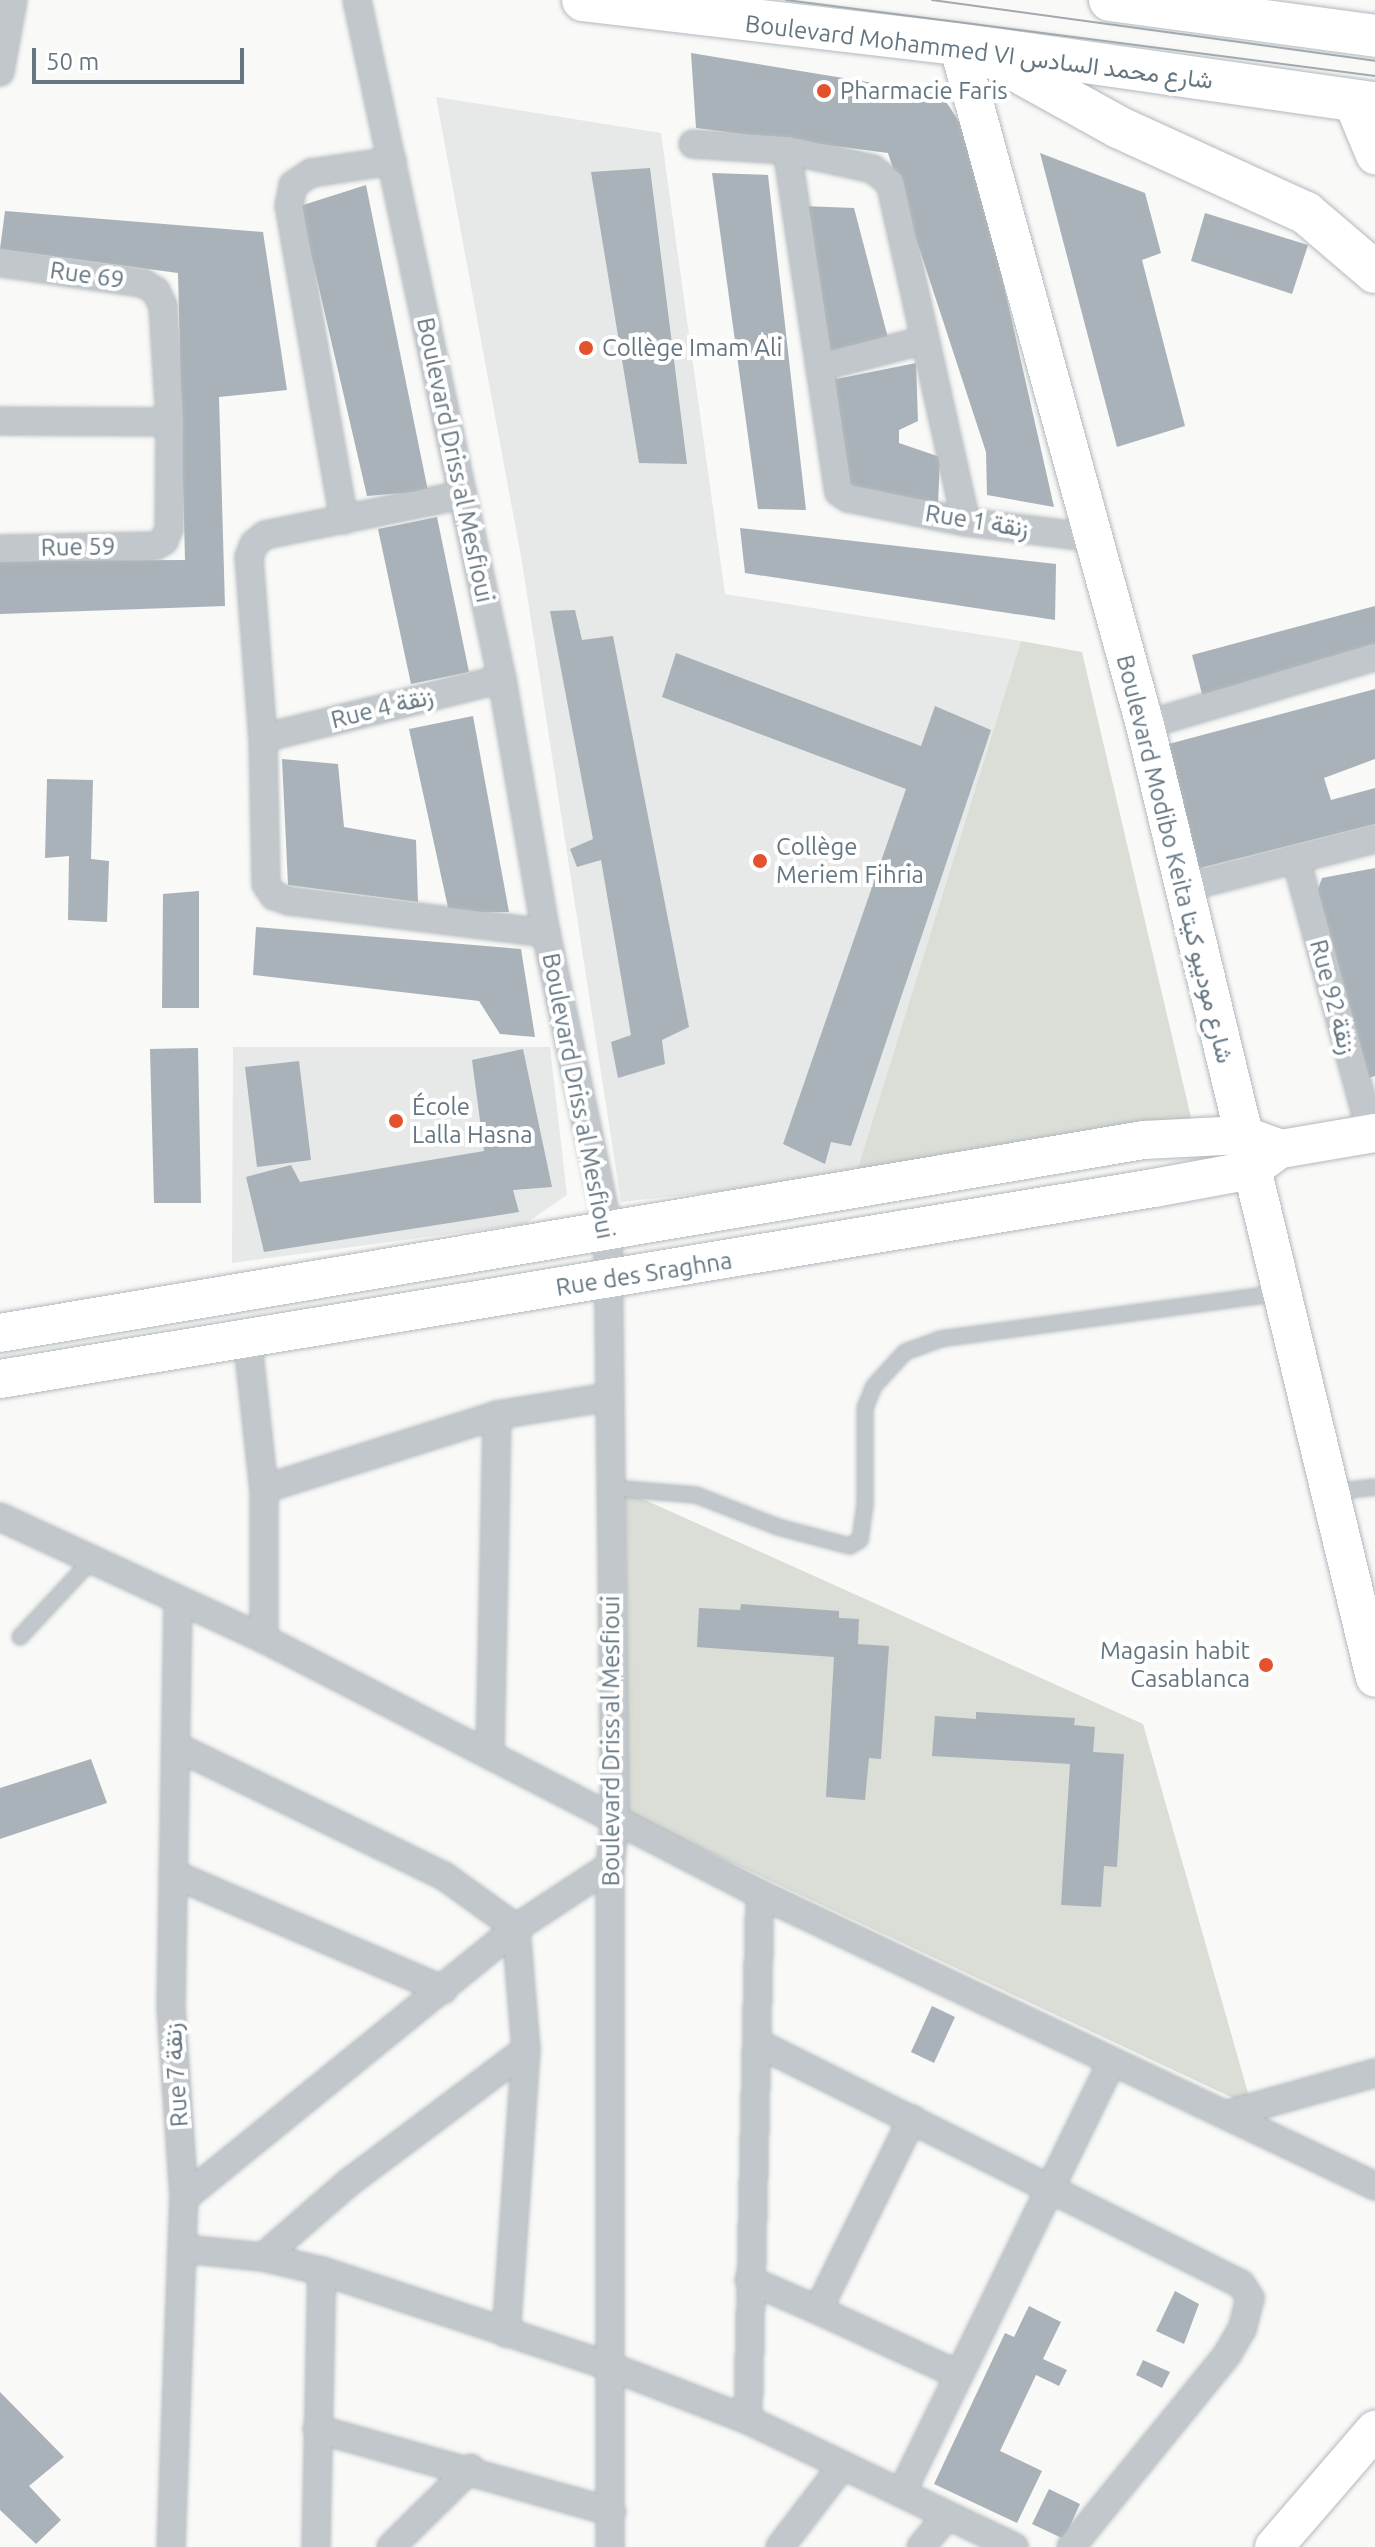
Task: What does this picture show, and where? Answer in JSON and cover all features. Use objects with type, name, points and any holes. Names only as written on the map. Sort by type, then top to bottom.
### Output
[{"type":"main road","name":"Boulevard Mohammed VI شارع محمد السادس","points":[[583,0],[967,46],[1364,101]]},
{"type":"main road","points":[[1110,0],[1375,36]]},
{"type":"main road","points":[[967,46],[1118,127],[1306,213],[1375,272]]},
{"type":"street","points":[[0,72],[13,0]]},
{"type":"street","name":"Boulevard Driss al Mesfioui","points":[[357,0],[502,679],[546,933],[608,1227],[615,1818],[610,1866],[610,2547]]},
{"type":"street","name":"Boulevard Modibo Keita شارع موديبو كيتا","points":[[967,46],[1145,725],[1183,888],[1258,1151],[1282,1293],[1333,1492],[1375,1678]]},
{"type":"street","points":[[1364,101],[1375,155]]},
{"type":"street","points":[[693,144],[787,150],[883,173],[890,183],[966,522]]},
{"type":"street","points":[[787,150],[820,367],[925,340]]},
{"type":"street","points":[[344,520],[289,206],[293,185],[311,173],[392,161]]},
{"type":"street","name":"Rue 69","points":[[0,263],[143,283],[156,291],[163,306],[170,422]]},
{"type":"street","name":"Rue 1 زنقة","points":[[820,367],[835,483],[843,496],[966,522],[1094,538]]},
{"type":"street","points":[[0,421],[170,422]]},
{"type":"street","name":"Rue 59","points":[[0,549],[155,546],[169,529],[170,422]]},
{"type":"street","points":[[462,495],[265,535],[254,544],[249,557],[263,738],[266,884],[274,896],[289,901],[546,933]]},
{"type":"street","points":[[1145,725],[1375,657]]},
{"type":"street","name":"Rue 4 زنقة","points":[[263,738],[502,679]]},
{"type":"street","points":[[1183,888],[1375,839]]},
{"type":"street","name":"Rue 92 زنقة","points":[[1296,859],[1373,1134]]},
{"type":"street","name":"Rue des Sraghna","points":[[0,1379],[247,1336],[608,1280],[1258,1151],[1373,1134]]},
{"type":"street","name":"Rue des Sraghna","points":[[0,1333],[608,1227],[1144,1140],[1258,1151]]},
{"type":"street","points":[[247,1336],[264,1489],[264,1639]]},
{"type":"street","points":[[264,1489],[497,1415],[610,1397]]},
{"type":"street","points":[[490,1752],[497,1415]]},
{"type":"street","points":[[0,1517],[90,1562],[264,1639],[490,1752],[760,1894],[1375,2186]]},
{"type":"street","name":"Rue 7 زنقة","points":[[171,2547],[184,2249],[184,2198],[171,2005],[178,1602]]},
{"type":"street","points":[[177,1747],[444,1876],[516,1928],[526,2050],[506,2333]]},
{"type":"street","points":[[184,2198],[516,1928],[610,1866]]},
{"type":"street","points":[[173,1874],[443,1990]]},
{"type":"street","points":[[748,2420],[749,2280],[759,2044],[760,1894]]},
{"type":"street","points":[[759,2044],[1241,2284],[1250,2298],[1242,2329],[1227,2355],[1071,2547]]},
{"type":"street","points":[[263,2257],[348,2183],[526,2050]]},
{"type":"street","points":[[902,2492],[1047,2189],[1112,2062]]},
{"type":"street","points":[[1228,2114],[1375,2073]]},
{"type":"street","points":[[818,2310],[912,2119]]},
{"type":"street","points":[[184,2249],[263,2257],[322,2271],[609,2366],[748,2420],[1014,2547]]},
{"type":"street","points":[[316,2547],[322,2271]]},
{"type":"street","points":[[749,2280],[959,2375]]},
{"type":"street","points":[[317,2429],[471,2468],[612,2512]]},
{"type":"street","points":[[1274,2547],[1375,2430]]},
{"type":"street","points":[[780,2547],[843,2465]]},
{"type":"street","points":[[391,2547],[471,2468]]},
{"type":"street","points":[[921,2547],[947,2516]]},
{"type":"lane","points":[[612,1488],[696,1495],[778,1527],[850,1546],[860,1540],[865,1506],[865,1408],[874,1386],[905,1352],[940,1339],[1282,1293]]},
{"type":"lane","points":[[1333,1492],[1375,1487]]},
{"type":"lane","points":[[20,1637],[90,1562]]},
{"type":"shaded area","name":"Collège Meriem Fihria","points":[[436,97],[661,133],[725,594],[1021,641],[855,1177],[621,1202],[522,562]]},
{"type":"shaded area","points":[[1021,641],[1082,652],[1193,1126],[855,1177]]},
{"type":"shaded area","name":"École Lalla Hasna","points":[[233,1047],[550,1047],[567,1195],[525,1224],[232,1263]]},
{"type":"shaded area","points":[[625,1491],[1143,1724],[1252,2107],[628,1814]]},
{"type":"building","points":[[691,53],[941,94],[971,140],[1054,507],[987,495],[986,452],[888,153],[696,128]]},
{"type":"building","points":[[1040,153],[1145,193],[1161,253],[1142,260],[1185,426],[1117,447]]},
{"type":"building","points":[[650,168],[687,464],[639,463],[591,172]]},
{"type":"building","points":[[712,173],[768,175],[806,510],[758,509]]},
{"type":"building","points":[[366,185],[428,491],[367,496],[300,206]]},
{"type":"building","points":[[803,206],[854,208],[888,338],[831,352]]},
{"type":"building","points":[[5,211],[263,232],[287,390],[219,397],[225,606],[0,614],[0,561],[185,560],[178,273],[0,249]]},
{"type":"building","points":[[1205,213],[1308,245],[1292,294],[1191,261]]},
{"type":"building","points":[[916,363],[918,421],[899,430],[899,443],[940,457],[938,504],[843,494],[831,380]]},
{"type":"building","points":[[437,517],[469,672],[411,684],[378,529]]},
{"type":"building","points":[[740,528],[1056,564],[1055,620],[745,573]]},
{"type":"building","points":[[1375,606],[1375,649],[1203,698],[1192,655]]},
{"type":"building","points":[[575,610],[582,640],[613,636],[689,1027],[662,1040],[665,1064],[618,1078],[611,1042],[631,1035],[601,860],[577,867],[570,849],[593,839],[550,611]]},
{"type":"building","points":[[676,653],[921,746],[935,706],[991,730],[851,1146],[831,1142],[825,1164],[783,1144],[906,789],[662,697]]},
{"type":"building","points":[[1375,689],[1375,759],[1324,778],[1331,800],[1375,788],[1375,824],[1192,870],[1161,746]]},
{"type":"building","points":[[473,716],[509,912],[449,912],[409,729]]},
{"type":"building","points":[[282,759],[338,764],[344,827],[416,840],[418,902],[288,885]]},
{"type":"building","points":[[47,779],[93,780],[91,859],[109,861],[107,922],[68,920],[69,856],[45,858]]},
{"type":"building","points":[[1375,868],[1375,1076],[1361,1080],[1317,892],[1322,878]]},
{"type":"building","points":[[199,891],[199,1008],[162,1008],[163,894]]},
{"type":"building","points":[[256,927],[521,949],[535,1037],[500,1034],[479,1001],[253,975]]},
{"type":"building","points":[[198,1048],[201,1203],[154,1203],[150,1049]]},
{"type":"building","points":[[523,1049],[552,1187],[513,1190],[519,1212],[264,1252],[246,1177],[291,1165],[300,1182],[484,1151],[472,1060]]},
{"type":"building","points":[[299,1061],[311,1160],[257,1167],[245,1067]]},
{"type":"building","points":[[741,1604],[839,1611],[839,1618],[859,1619],[858,1644],[889,1646],[881,1759],[869,1758],[865,1800],[826,1797],[834,1657],[697,1647],[699,1608],[740,1610]]},
{"type":"building","points":[[976,1712],[1075,1718],[1074,1725],[1095,1727],[1093,1752],[1124,1754],[1117,1867],[1104,1866],[1101,1907],[1061,1905],[1070,1764],[932,1756],[935,1716],[976,1719]]},
{"type":"building","points":[[91,1759],[107,1803],[0,1839],[0,1788]]},
{"type":"building","points":[[932,2006],[955,2017],[934,2063],[911,2052]]},
{"type":"building","points":[[1175,2291],[1199,2304],[1184,2344],[1156,2331]]},
{"type":"building","points":[[1029,2306],[1061,2322],[1043,2359],[1067,2370],[1059,2386],[1036,2375],[1000,2451],[1042,2471],[1017,2523],[934,2484],[1005,2333],[1014,2337]]},
{"type":"building","points":[[1143,2360],[1170,2372],[1162,2388],[1136,2375]]},
{"type":"building","points":[[0,2392],[64,2457],[29,2486],[61,2520],[36,2544],[0,2510]]},
{"type":"building","points":[[1049,2489],[1080,2504],[1064,2539],[1032,2524]]},
{"type":"tram line","points":[[786,0],[1375,76]]},
{"type":"tram line","points":[[932,0],[1375,61]]},
{"type":"place","name":"Pharmacie Faris","points":[[824,91]]},
{"type":"place","name":"Collège Imam Ali","points":[[586,348]]},
{"type":"place","name":"Collège Meriem Fihria","points":[[760,861]]},
{"type":"place","name":"École Lalla Hasna","points":[[396,1121]]},
{"type":"place","name":"Magasin habit Casablanca","points":[[1266,1665]]}]
